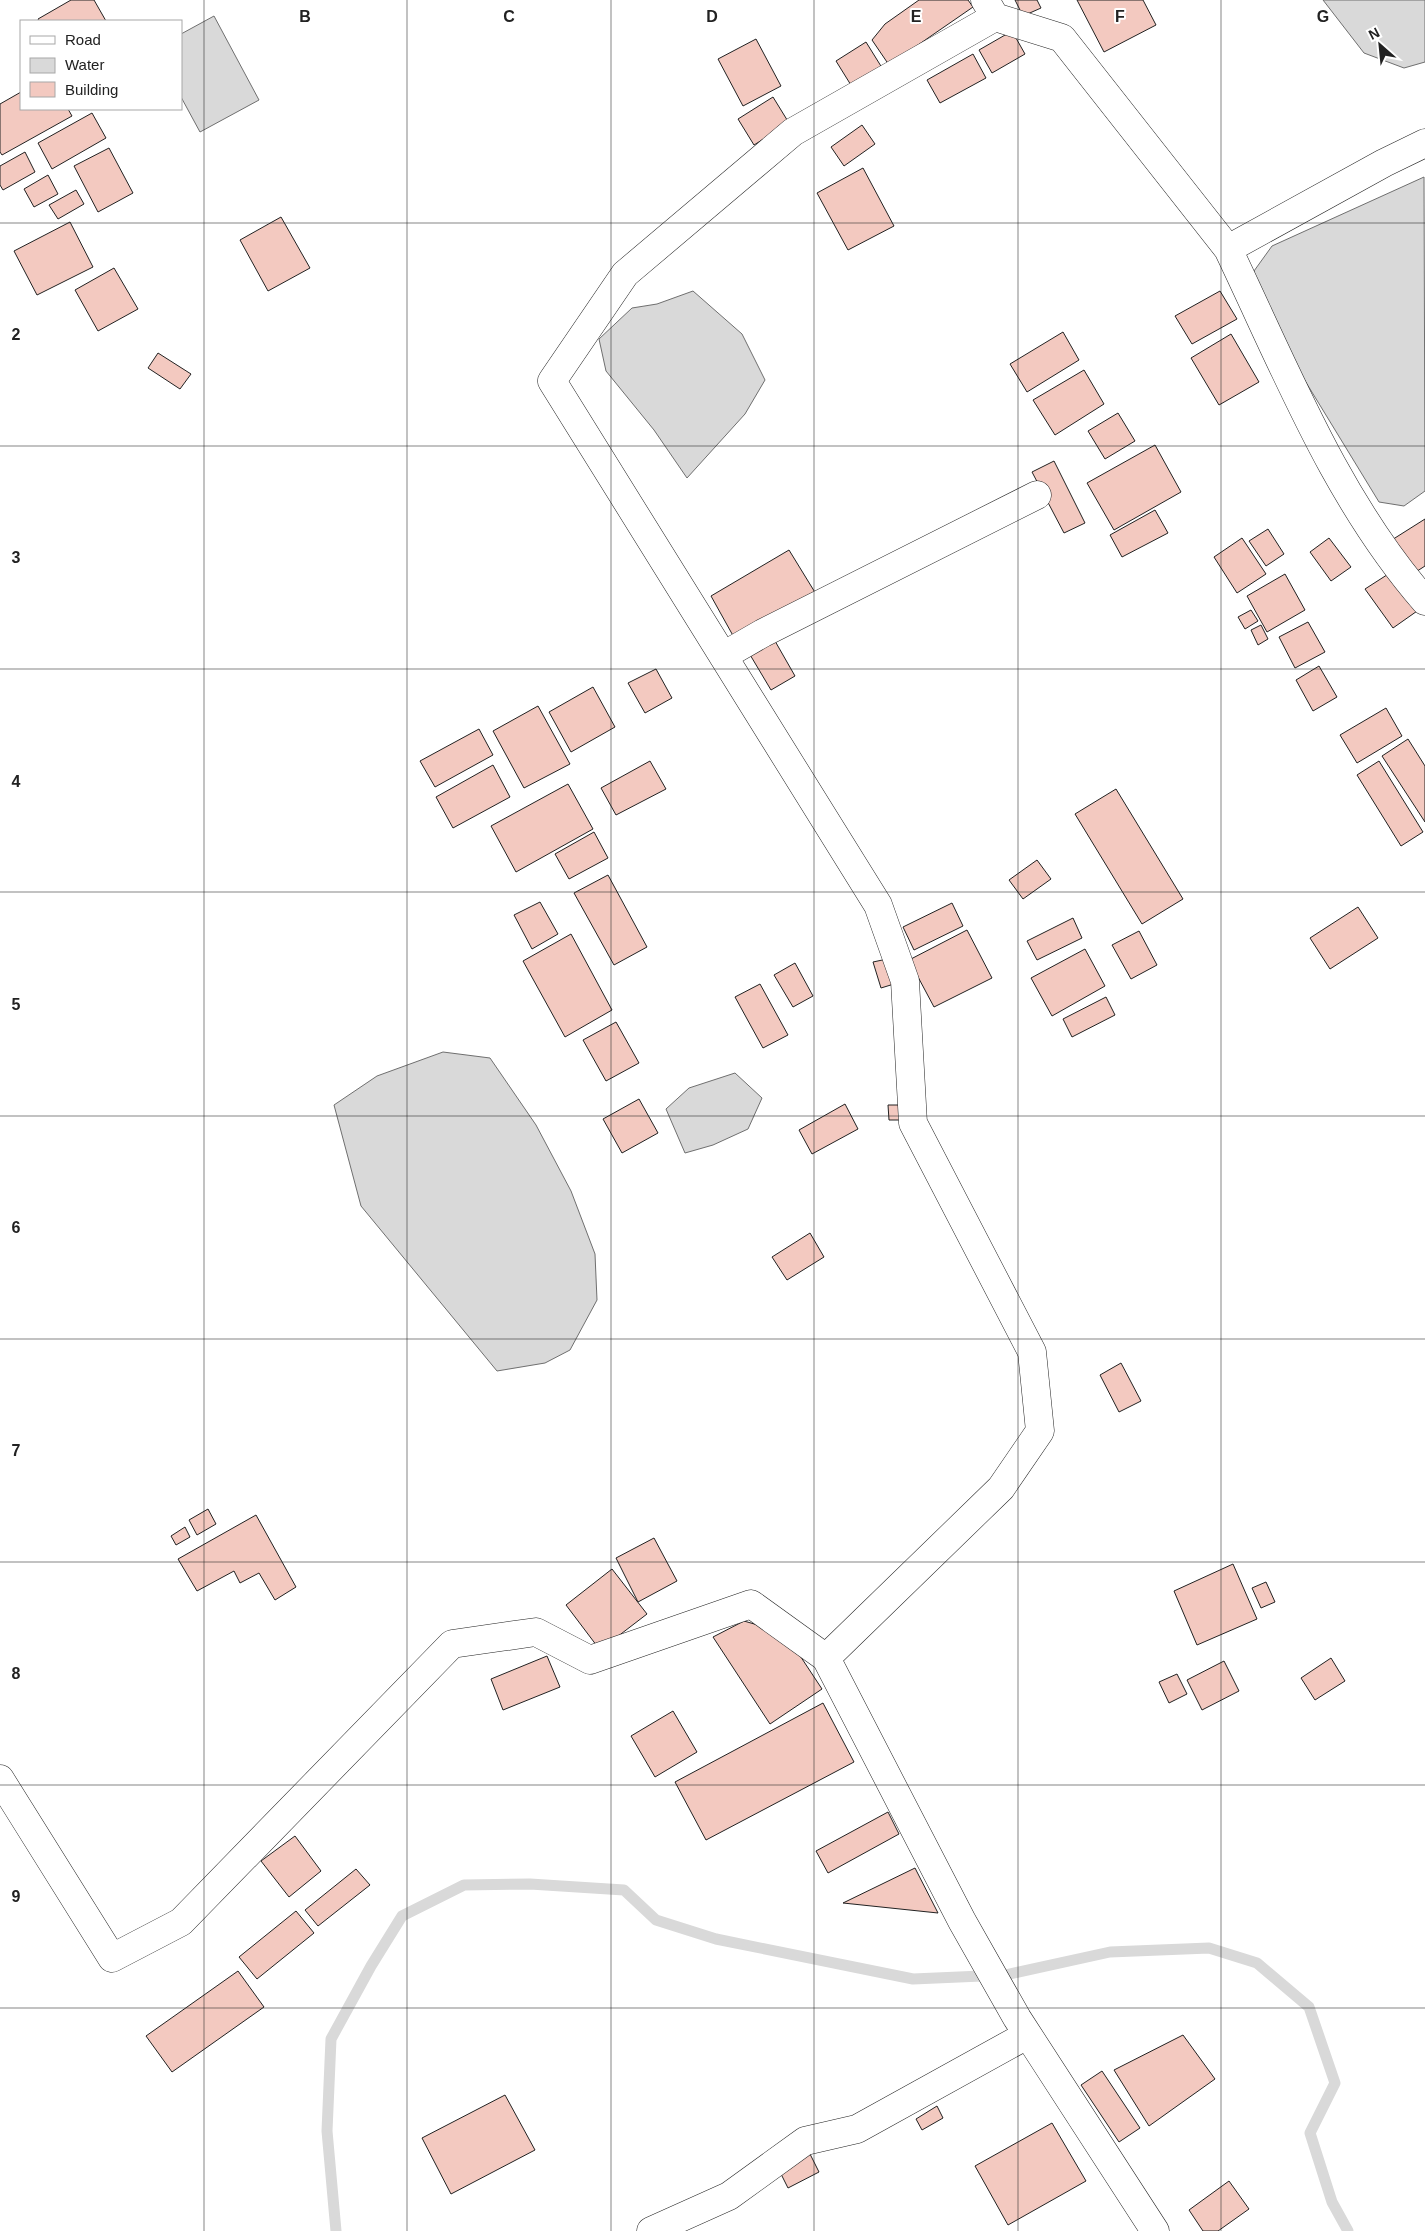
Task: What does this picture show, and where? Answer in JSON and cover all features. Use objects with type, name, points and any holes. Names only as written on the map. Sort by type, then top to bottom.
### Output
[{"type":"street","points":[[826,1658],[1001,1488],[1040,1431],[1032,1352],[913,1123],[905,981],[878,905],[552,381],[624,274],[793,132],[990,8],[1062,38],[1228,249],[1340,482],[1398,570],[1425,601]]},
{"type":"street","points":[[1228,249],[1384,163],[1425,143]]},
{"type":"street","points":[[723,656],[772,628],[1037,495]]},
{"type":"street","points":[[0,1779],[112,1958],[181,1922],[452,1644],[536,1632],[590,1660],[751,1604],[826,1658],[962,1921],[1022,2027],[1155,2231]]},
{"type":"street","points":[[650,2231],[729,2196],[805,2141],[857,2129],[1022,2027]]},
{"type":"water","points":[[1323,0],[1425,0],[1425,62],[1404,68],[1364,53]]},
{"type":"water","points":[[214,16],[259,100],[200,132],[182,99],[182,33]]},
{"type":"water","points":[[1424,177],[1425,491],[1404,506],[1379,502],[1260,307],[1254,271],[1272,246]]},
{"type":"water","points":[[693,291],[742,334],[765,380],[745,414],[687,478],[654,430],[606,371],[599,339],[632,308],[657,304]]},
{"type":"water","points":[[443,1052],[490,1058],[536,1125],[571,1191],[595,1254],[597,1300],[570,1350],[545,1363],[497,1371],[361,1206],[334,1105],[377,1076]]},
{"type":"water","points":[[735,1073],[762,1098],[748,1129],[713,1145],[685,1153],[666,1109],[689,1088]]},
{"type":"building","points":[[71,0],[94,0],[105,20],[38,20]]},
{"type":"building","points":[[919,0],[968,0],[973,7],[889,65],[872,40],[885,24]]},
{"type":"building","points":[[1015,0],[1037,0],[1041,8],[1023,16]]},
{"type":"building","points":[[1077,0],[1143,0],[1156,25],[1104,52]]},
{"type":"building","points":[[1012,31],[1025,54],[992,73],[979,50]]},
{"type":"building","points":[[756,39],[781,86],[743,106],[718,59]]},
{"type":"building","points":[[866,42],[884,71],[854,90],[836,61]]},
{"type":"building","points":[[973,54],[986,78],[940,103],[927,80]]},
{"type":"building","points":[[20,93],[20,110],[69,110],[72,116],[2,155],[0,152],[0,104]]},
{"type":"building","points":[[773,97],[789,123],[754,145],[738,119]]},
{"type":"building","points":[[92,113],[106,138],[52,169],[38,143]]},
{"type":"building","points":[[862,125],[875,144],[844,166],[831,147]]},
{"type":"building","points":[[109,148],[133,193],[98,212],[74,166]]},
{"type":"building","points":[[25,152],[35,172],[3,190],[0,185],[0,166]]},
{"type":"building","points":[[863,168],[894,226],[848,250],[817,193]]},
{"type":"building","points":[[48,175],[58,194],[34,207],[24,189]]},
{"type":"building","points":[[76,190],[84,204],[58,219],[49,205]]},
{"type":"building","points":[[281,217],[310,268],[268,291],[240,240]]},
{"type":"building","points":[[70,222],[93,267],[37,295],[14,251]]},
{"type":"building","points":[[114,268],[138,309],[98,331],[75,290]]},
{"type":"building","points":[[1220,291],[1237,319],[1192,344],[1175,316]]},
{"type":"building","points":[[1063,332],[1079,360],[1027,392],[1010,364]]},
{"type":"building","points":[[1231,334],[1259,382],[1219,405],[1191,358]]},
{"type":"building","points":[[158,353],[191,374],[180,389],[148,368]]},
{"type":"building","points":[[1084,370],[1104,404],[1055,435],[1033,400]]},
{"type":"building","points":[[1118,413],[1135,441],[1105,459],[1088,431]]},
{"type":"building","points":[[1155,445],[1181,492],[1114,530],[1087,483]]},
{"type":"building","points":[[1054,461],[1085,523],[1064,533],[1032,472]]},
{"type":"building","points":[[1155,510],[1168,533],[1122,557],[1110,535]]},
{"type":"building","points":[[1425,519],[1425,566],[1408,577],[1387,543]]},
{"type":"building","points":[[1268,529],[1284,554],[1266,566],[1249,541]]},
{"type":"building","points":[[1242,538],[1266,574],[1237,593],[1214,557]]},
{"type":"building","points":[[1329,538],[1351,567],[1331,581],[1310,552]]},
{"type":"building","points":[[789,550],[816,594],[736,641],[711,596]]},
{"type":"building","points":[[1393,571],[1420,609],[1393,628],[1365,589]]},
{"type":"building","points":[[1285,574],[1305,610],[1267,632],[1247,596]]},
{"type":"building","points":[[1251,610],[1258,621],[1245,629],[1238,617]]},
{"type":"building","points":[[1308,622],[1325,652],[1295,668],[1279,637]]},
{"type":"building","points":[[1261,625],[1268,639],[1258,645],[1251,630]]},
{"type":"building","points":[[771,634],[795,676],[771,690],[746,648]]},
{"type":"building","points":[[1319,666],[1337,697],[1313,711],[1296,680]]},
{"type":"building","points":[[656,669],[672,698],[645,713],[628,683]]},
{"type":"building","points":[[593,687],[615,727],[571,752],[549,712]]},
{"type":"building","points":[[538,706],[570,764],[524,788],[493,731]]},
{"type":"building","points":[[1386,708],[1402,736],[1357,763],[1340,735]]},
{"type":"building","points":[[479,729],[493,755],[435,787],[420,761]]},
{"type":"building","points":[[1408,739],[1425,766],[1425,822],[1382,756]]},
{"type":"building","points":[[650,761],[666,789],[616,815],[601,788]]},
{"type":"building","points":[[1379,761],[1423,832],[1401,846],[1357,775]]},
{"type":"building","points":[[493,765],[510,797],[453,828],[436,797]]},
{"type":"building","points":[[568,784],[593,829],[516,872],[491,826]]},
{"type":"building","points":[[1116,789],[1183,899],[1142,924],[1075,814]]},
{"type":"building","points":[[594,832],[608,858],[569,879],[555,854]]},
{"type":"building","points":[[1037,860],[1051,879],[1023,899],[1009,880]]},
{"type":"building","points":[[608,875],[647,947],[614,965],[574,893]]},
{"type":"building","points":[[540,902],[558,934],[532,949],[514,915]]},
{"type":"building","points":[[952,903],[963,926],[914,950],[903,927]]},
{"type":"building","points":[[1358,907],[1378,938],[1330,969],[1310,938]]},
{"type":"building","points":[[1073,918],[1082,938],[1037,960],[1027,941]]},
{"type":"building","points":[[967,930],[992,978],[934,1007],[909,960]]},
{"type":"building","points":[[1139,931],[1157,965],[1131,979],[1112,945]]},
{"type":"building","points":[[571,934],[612,1010],[565,1037],[523,961]]},
{"type":"building","points":[[1085,949],[1105,986],[1052,1016],[1031,978]]},
{"type":"building","points":[[887,959],[894,984],[881,988],[873,962]]},
{"type":"building","points":[[795,963],[813,996],[793,1007],[774,975]]},
{"type":"building","points":[[760,984],[788,1035],[763,1048],[735,997]]},
{"type":"building","points":[[1106,997],[1115,1015],[1072,1037],[1063,1019]]},
{"type":"building","points":[[616,1022],[639,1063],[606,1081],[583,1040]]},
{"type":"building","points":[[639,1099],[658,1133],[622,1153],[603,1119]]},
{"type":"building","points":[[845,1104],[858,1129],[812,1154],[799,1130]]},
{"type":"building","points":[[888,1105],[905,1105],[904,1120],[889,1120]]},
{"type":"building","points":[[810,1233],[824,1257],[787,1280],[772,1257]]},
{"type":"building","points":[[1121,1363],[1141,1401],[1119,1412],[1100,1375]]},
{"type":"building","points":[[208,1509],[216,1524],[197,1535],[189,1520]]},
{"type":"building","points":[[256,1515],[296,1587],[275,1600],[259,1573],[240,1583],[234,1571],[197,1591],[178,1559]]},
{"type":"building","points":[[185,1527],[190,1537],[176,1545],[171,1536]]},
{"type":"building","points":[[654,1538],[677,1581],[638,1602],[616,1558]]},
{"type":"building","points":[[1233,1564],[1257,1619],[1197,1645],[1174,1591]]},
{"type":"building","points":[[612,1569],[647,1614],[600,1650],[566,1605]]},
{"type":"building","points":[[1266,1582],[1275,1602],[1261,1608],[1252,1588]]},
{"type":"building","points":[[744,1621],[785,1633],[822,1689],[770,1724],[713,1637]]},
{"type":"building","points":[[547,1656],[560,1687],[503,1710],[491,1679]]},
{"type":"building","points":[[1331,1658],[1345,1681],[1315,1700],[1301,1678]]},
{"type":"building","points":[[1224,1661],[1239,1691],[1202,1710],[1187,1680]]},
{"type":"building","points":[[1177,1674],[1187,1694],[1169,1703],[1159,1682]]},
{"type":"building","points":[[823,1703],[854,1762],[706,1840],[675,1782]]},
{"type":"building","points":[[673,1711],[697,1752],[655,1777],[631,1736]]},
{"type":"building","points":[[888,1812],[899,1834],[828,1873],[816,1851]]},
{"type":"building","points":[[295,1836],[321,1871],[289,1897],[261,1861]]},
{"type":"building","points":[[915,1868],[938,1913],[843,1903]]},
{"type":"building","points":[[356,1869],[370,1885],[318,1926],[305,1910]]},
{"type":"building","points":[[296,1911],[314,1933],[257,1979],[239,1957]]},
{"type":"building","points":[[238,1971],[264,2007],[172,2072],[146,2036]]},
{"type":"building","points":[[1183,2035],[1215,2079],[1149,2126],[1114,2070]]},
{"type":"building","points":[[1102,2071],[1140,2128],[1119,2142],[1081,2085]]},
{"type":"building","points":[[505,2095],[535,2150],[451,2194],[422,2138]]},
{"type":"building","points":[[937,2106],[943,2118],[922,2130],[916,2119]]},
{"type":"building","points":[[1052,2123],[1086,2181],[1008,2225],[975,2166]]},
{"type":"building","points":[[808,2150],[819,2172],[788,2188],[777,2166]]},
{"type":"building","points":[[1229,2181],[1249,2209],[1218,2231],[1203,2231],[1189,2210]]},
{"type":"waterway","points":[[336,2231],[327,2131],[331,2039],[371,1966],[402,1916],[464,1885],[530,1884],[624,1890],[656,1920],[716,1939],[913,1979],[1005,1975],[1110,1952],[1209,1948],[1257,1963],[1309,2007],[1335,2083],[1310,2133],[1332,2202],[1348,2231]]}]
